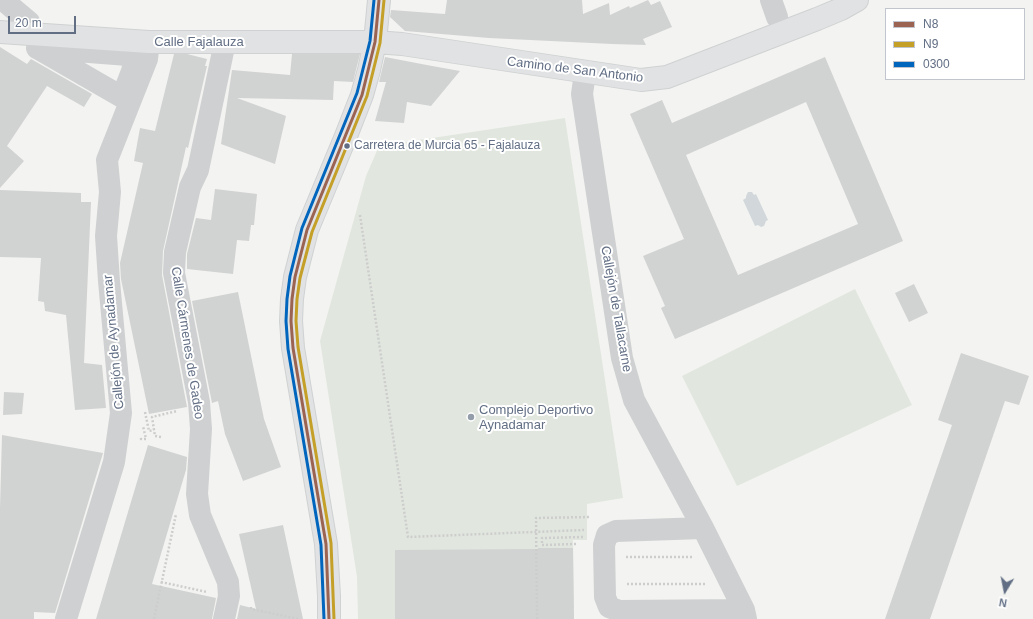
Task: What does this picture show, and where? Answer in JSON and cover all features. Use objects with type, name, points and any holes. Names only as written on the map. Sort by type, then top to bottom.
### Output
[{"type":"main road","points":[[329,619],[330,596],[326,544],[293,348],[291,321],[292,300],[295,277],[307,230],[362,95],[375,42],[378,0]]},
{"type":"main road","name":"Camino de San Antonio","points":[[375,42],[402,44],[585,73],[641,80],[666,77],[817,19],[841,9],[857,0]]},
{"type":"main road","name":"Calle Fajalauza","points":[[0,32],[149,42],[375,42]]},
{"type":"street","points":[[3,0],[29,22],[28,34]]},
{"type":"street","name":"Callejón de Aynadamar","points":[[66,619],[114,462],[121,413],[106,236],[110,192],[108,160],[130,92],[147,59],[149,42]]},
{"type":"street","name":"Calle Cármenes de Gadeo","points":[[224,619],[229,596],[228,582],[200,515],[197,494],[201,429],[199,402],[174,273],[175,252],[190,187],[198,170],[225,42]]},
{"type":"street","name":"Callejón de Tallacarne","points":[[585,73],[582,94],[622,358],[634,400],[703,528],[745,615],[619,611],[609,607],[604,589],[604,545],[607,535],[616,531],[703,528]]},
{"type":"path","points":[[360,215],[408,537],[584,530],[584,537],[542,538],[542,545],[576,544]]},
{"type":"path","points":[[161,436],[155,436],[152,417],[179,410]]},
{"type":"path","points":[[147,420],[149,431],[154,430]]},
{"type":"path","points":[[140,436],[141,439],[146,438],[145,435]]},
{"type":"path","points":[[154,619],[176,512]]},
{"type":"path","points":[[537,619],[536,518],[591,517]]},
{"type":"path","points":[[621,557],[694,557]]},
{"type":"path","points":[[161,582],[214,593]]},
{"type":"path","points":[[621,584],[710,584]]},
{"type":"path","points":[[261,611],[299,619]]},
{"type":"shaded area","name":"Complejo Deportivo Aynadamar","points":[[565,118],[623,498],[587,504],[587,540],[573,540],[574,619],[358,619],[357,577],[320,341],[366,176],[379,146]]},
{"type":"shaded area","points":[[748,192],[752,192],[754,195],[756,194],[768,220],[764,226],[755,226],[743,200],[746,198]]},
{"type":"shaded area","points":[[855,289],[912,405],[737,486],[682,376]]},
{"type":"building","points":[[447,0],[582,0],[583,14],[609,3],[610,15],[629,6],[630,8],[648,0],[651,5],[660,1],[672,27],[643,39],[646,45],[612,44],[489,38],[405,31],[390,17],[391,10],[445,14]]},
{"type":"building","points":[[0,47],[27,64],[31,59],[92,94],[84,107],[47,86],[7,146],[24,161],[0,188]]},
{"type":"building","points":[[174,54],[187,54],[207,59],[205,66],[207,66],[188,148],[186,147],[163,251],[162,275],[187,407],[149,414],[121,279],[120,263],[143,163],[134,161],[140,128],[155,131]]},
{"type":"building","points":[[292,54],[360,54],[353,82],[334,81],[333,100],[237,98],[286,116],[275,164],[221,144],[232,70],[290,75]]},
{"type":"building","points":[[385,57],[460,71],[431,106],[407,102],[404,123],[375,121],[386,82],[379,82]]},
{"type":"building","points":[[825,57],[903,241],[675,339],[661,308],[665,306],[643,256],[684,239],[630,114],[662,100],[672,123]],"holes":[[[806,102],[858,224],[738,275],[686,155]]]},
{"type":"building","points":[[215,189],[257,194],[254,225],[251,225],[249,241],[237,240],[233,274],[187,269],[187,254],[196,218],[211,220]]},
{"type":"building","points":[[0,190],[81,193],[81,202],[91,202],[84,363],[102,365],[106,408],[75,410],[66,315],[45,311],[44,302],[38,301],[41,258],[0,257]]},
{"type":"building","points":[[914,284],[928,313],[909,322],[895,293]]},
{"type":"building","points":[[238,292],[264,419],[281,467],[243,481],[225,434],[218,401],[212,403],[192,301]]},
{"type":"building","points":[[961,353],[1029,376],[1019,405],[1005,401],[930,619],[885,619],[952,425],[938,420]]},
{"type":"building","points":[[4,392],[24,393],[22,414],[3,415]]},
{"type":"building","points":[[2,435],[103,453],[55,613],[34,612],[34,619],[0,619],[0,508]]},
{"type":"building","points":[[148,445],[187,457],[186,470],[152,584],[216,598],[212,619],[96,619]]},
{"type":"building","points":[[283,525],[303,619],[237,619],[240,605],[256,609],[239,534]]},
{"type":"building","points":[[573,548],[574,619],[395,619],[395,550]]},
{"type":"transit line","name":"0300","points":[[324,619],[321,545],[288,349],[286,321],[287,299],[290,276],[302,228],[357,93],[370,41],[374,0]]},
{"type":"transit line","name":"N8","points":[[329,619],[326,544],[293,348],[291,321],[292,299],[295,277],[307,230],[362,95],[375,42],[379,0]]},
{"type":"transit line","name":"N9","points":[[334,619],[331,543],[298,347],[296,321],[297,299],[300,278],[312,232],[367,96],[380,43],[384,0]]},
{"type":"place","name":"Carretera de Murcia 65 - Fajalauza","points":[[347,146]]},
{"type":"place","name":"Complejo Deportivo Aynadamar","points":[[471,417]]}]
